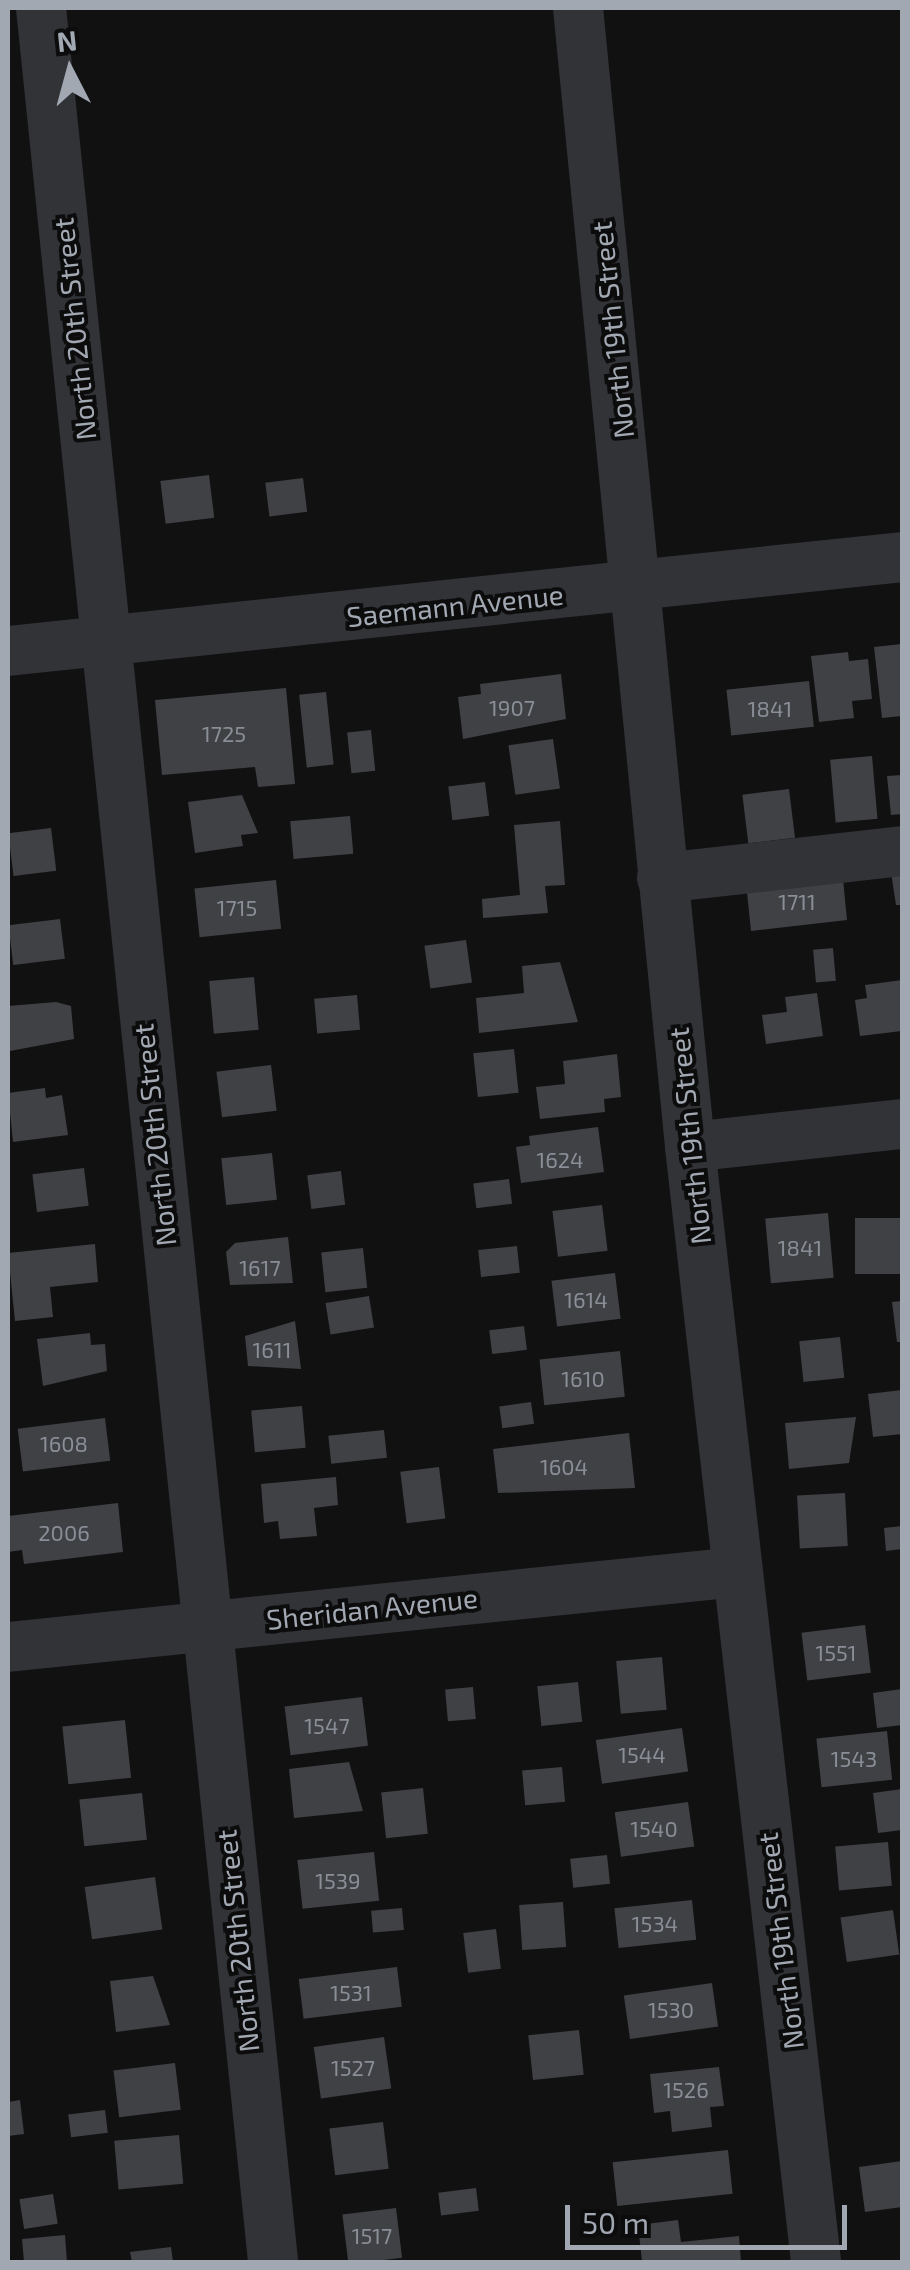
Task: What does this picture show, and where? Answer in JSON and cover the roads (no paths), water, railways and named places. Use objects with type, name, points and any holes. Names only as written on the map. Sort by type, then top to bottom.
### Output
[{"type":"street","name":"North 20th Street","points":[[42,8],[202,1625],[273,2262]]},
{"type":"street","name":"North 19th Street","points":[[578,8],[638,586],[662,878],[690,1146],[816,2262]]},
{"type":"street","name":"Saemann Avenue","points":[[8,650],[902,557]]},
{"type":"street","points":[[662,878],[902,851]]},
{"type":"street","points":[[690,1146],[902,1124]]},
{"type":"street","name":"Sheridan Avenue","points":[[8,1647],[736,1572]]}]
